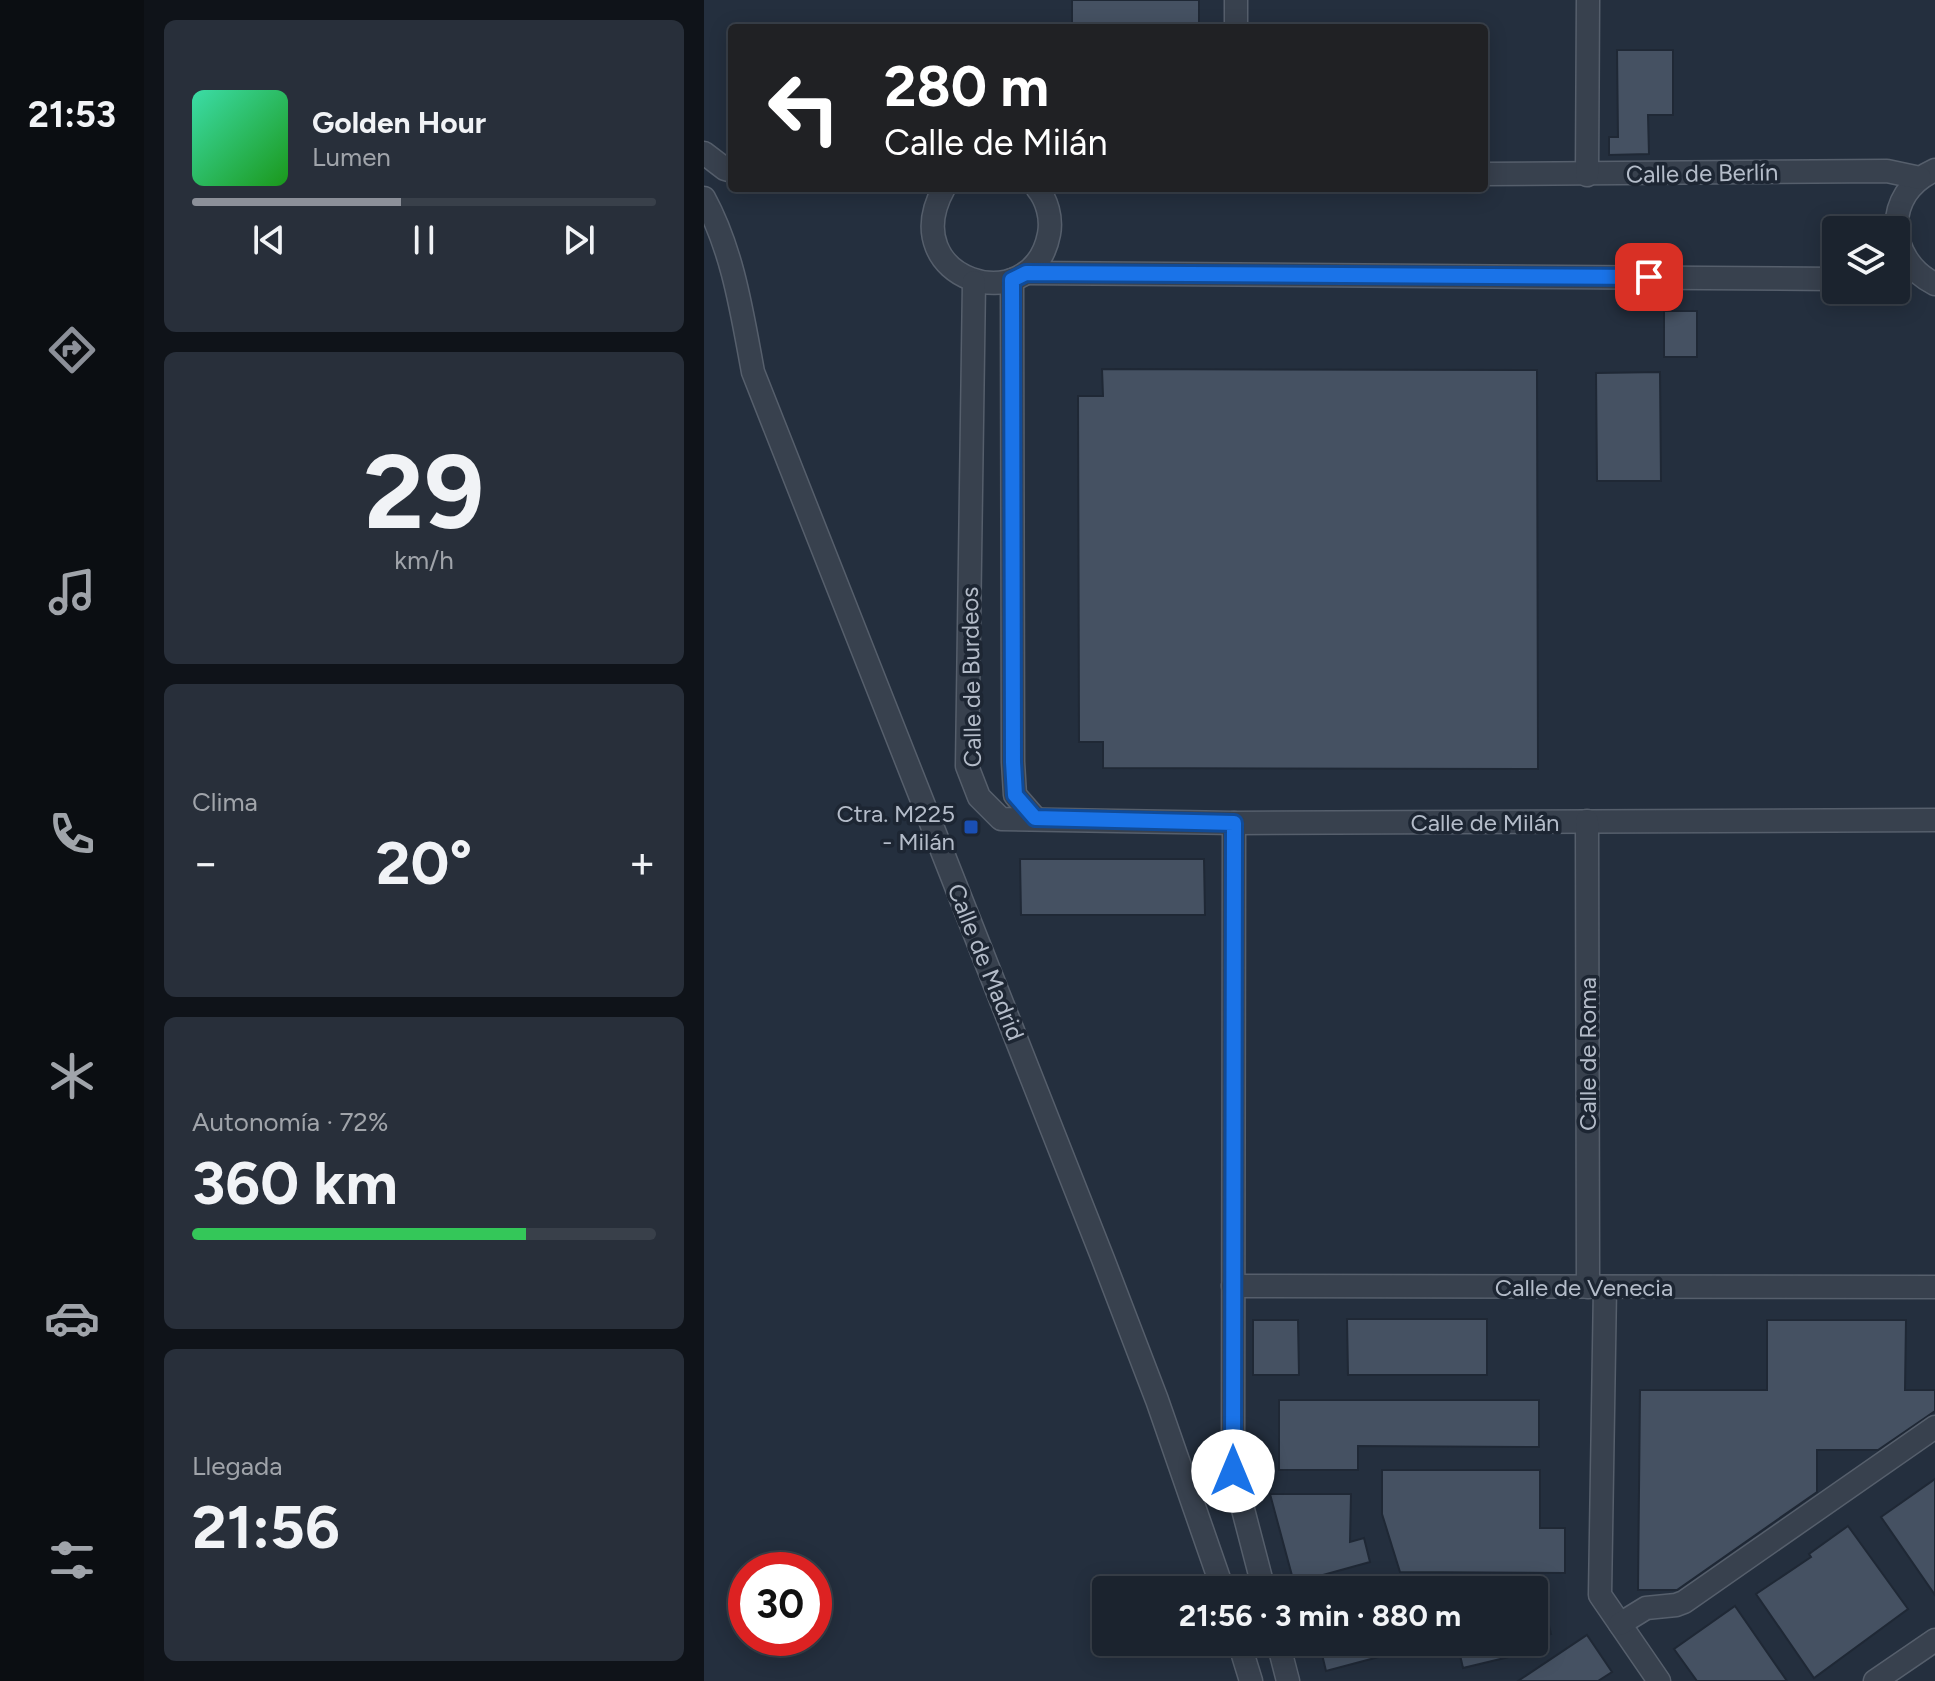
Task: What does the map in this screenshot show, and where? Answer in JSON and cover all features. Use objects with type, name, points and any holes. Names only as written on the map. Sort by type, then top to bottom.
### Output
[{"type":"street","points":[[1236,0],[1236,24]]},
{"type":"street","points":[[1587,175],[1588,0]]},
{"type":"street","points":[[704,153],[728,170]]},
{"type":"street","name":"Calle de Berlín","points":[[1488,174],[1887,171],[1928,174]]},
{"type":"street","points":[[1928,174],[1907,192],[1898,210],[1896,229],[1900,248],[1909,265],[1929,281]]},
{"type":"street","points":[[942,192],[931,224],[934,243],[943,260],[957,273],[974,282],[993,284],[1019,277],[1822,279]]},
{"type":"street","points":[[1019,277],[1038,260],[1047,245],[1050,227],[1048,209],[1039,192]]},
{"type":"street","name":"Calle de Madrid","points":[[704,198],[722,235],[753,372],[1109,1273],[1179,1458],[1218,1576]]},
{"type":"street","name":"Calle de Burdeos","points":[[1019,277],[1013,762],[1015,795],[1035,818]]},
{"type":"street","name":"Calle de Burdeos","points":[[974,282],[967,766],[979,797],[1001,819],[1035,818]]},
{"type":"street","name":"Calle de Milán","points":[[1035,818],[1234,823],[1935,820]]},
{"type":"street","name":"Calle de Roma","points":[[1587,821],[1600,1595],[1659,1681]]},
{"type":"street","points":[[1234,823],[1233,1471],[1260,1576]]},
{"type":"street","name":"Calle de Venecia","points":[[1233,1286],[1935,1287]]},
{"type":"street","points":[[1620,1624],[1646,1608],[1684,1602],[1935,1427]]},
{"type":"street","points":[[1875,1681],[1935,1640]]},
{"type":"street","points":[[1243,1656],[1251,1681]]},
{"type":"street","points":[[1282,1656],[1288,1681]]},
{"type":"building","points":[[1072,0],[1199,0],[1199,24],[1072,24]]},
{"type":"building","points":[[1617,50],[1673,50],[1673,115],[1648,115],[1649,154],[1609,155],[1609,137],[1618,137]]},
{"type":"building","points":[[1664,311],[1697,311],[1697,357],[1664,357]]},
{"type":"building","points":[[1102,369],[1537,370],[1538,769],[1103,768],[1103,742],[1079,742],[1078,396],[1103,396]]},
{"type":"building","points":[[1660,372],[1661,481],[1597,481],[1596,373]]},
{"type":"building","points":[[1020,859],[1204,859],[1205,915],[1021,915]]},
{"type":"building","points":[[1347,1319],[1487,1319],[1487,1375],[1348,1375]]},
{"type":"building","points":[[1253,1320],[1298,1320],[1299,1375],[1253,1375]]},
{"type":"building","points":[[1767,1320],[1906,1320],[1905,1390],[1935,1390],[1935,1411],[1878,1450],[1817,1450],[1817,1492],[1677,1590],[1638,1590],[1640,1390],[1767,1390]]},
{"type":"building","points":[[1279,1400],[1539,1400],[1539,1447],[1358,1446],[1358,1470],[1279,1470]]},
{"type":"building","points":[[1382,1470],[1540,1470],[1540,1528],[1565,1528],[1565,1573],[1400,1572],[1382,1514]]},
{"type":"building","points":[[1935,1479],[1935,1595],[1881,1517]]},
{"type":"building","points":[[1270,1494],[1351,1494],[1350,1542],[1364,1538],[1370,1562],[1319,1576],[1292,1576]]},
{"type":"building","points":[[1848,1526],[1908,1609],[1814,1678],[1756,1594],[1811,1557],[1809,1554]]},
{"type":"building","points":[[1735,1606],[1787,1681],[1697,1681],[1674,1649]]},
{"type":"building","points":[[1587,1635],[1612,1672],[1598,1681],[1518,1681]]},
{"type":"building","points":[[1322,1656],[1382,1656],[1326,1671]]},
{"type":"building","points":[[1460,1656],[1513,1656],[1463,1668]]},
{"type":"place","name":"Ctra. M225 - Milán","points":[[971,827]]},
{"type":"route","points":[[1233,1471],[1234,823],[1035,818],[1015,795],[1012,280],[1026,273],[1649,277]]}]
